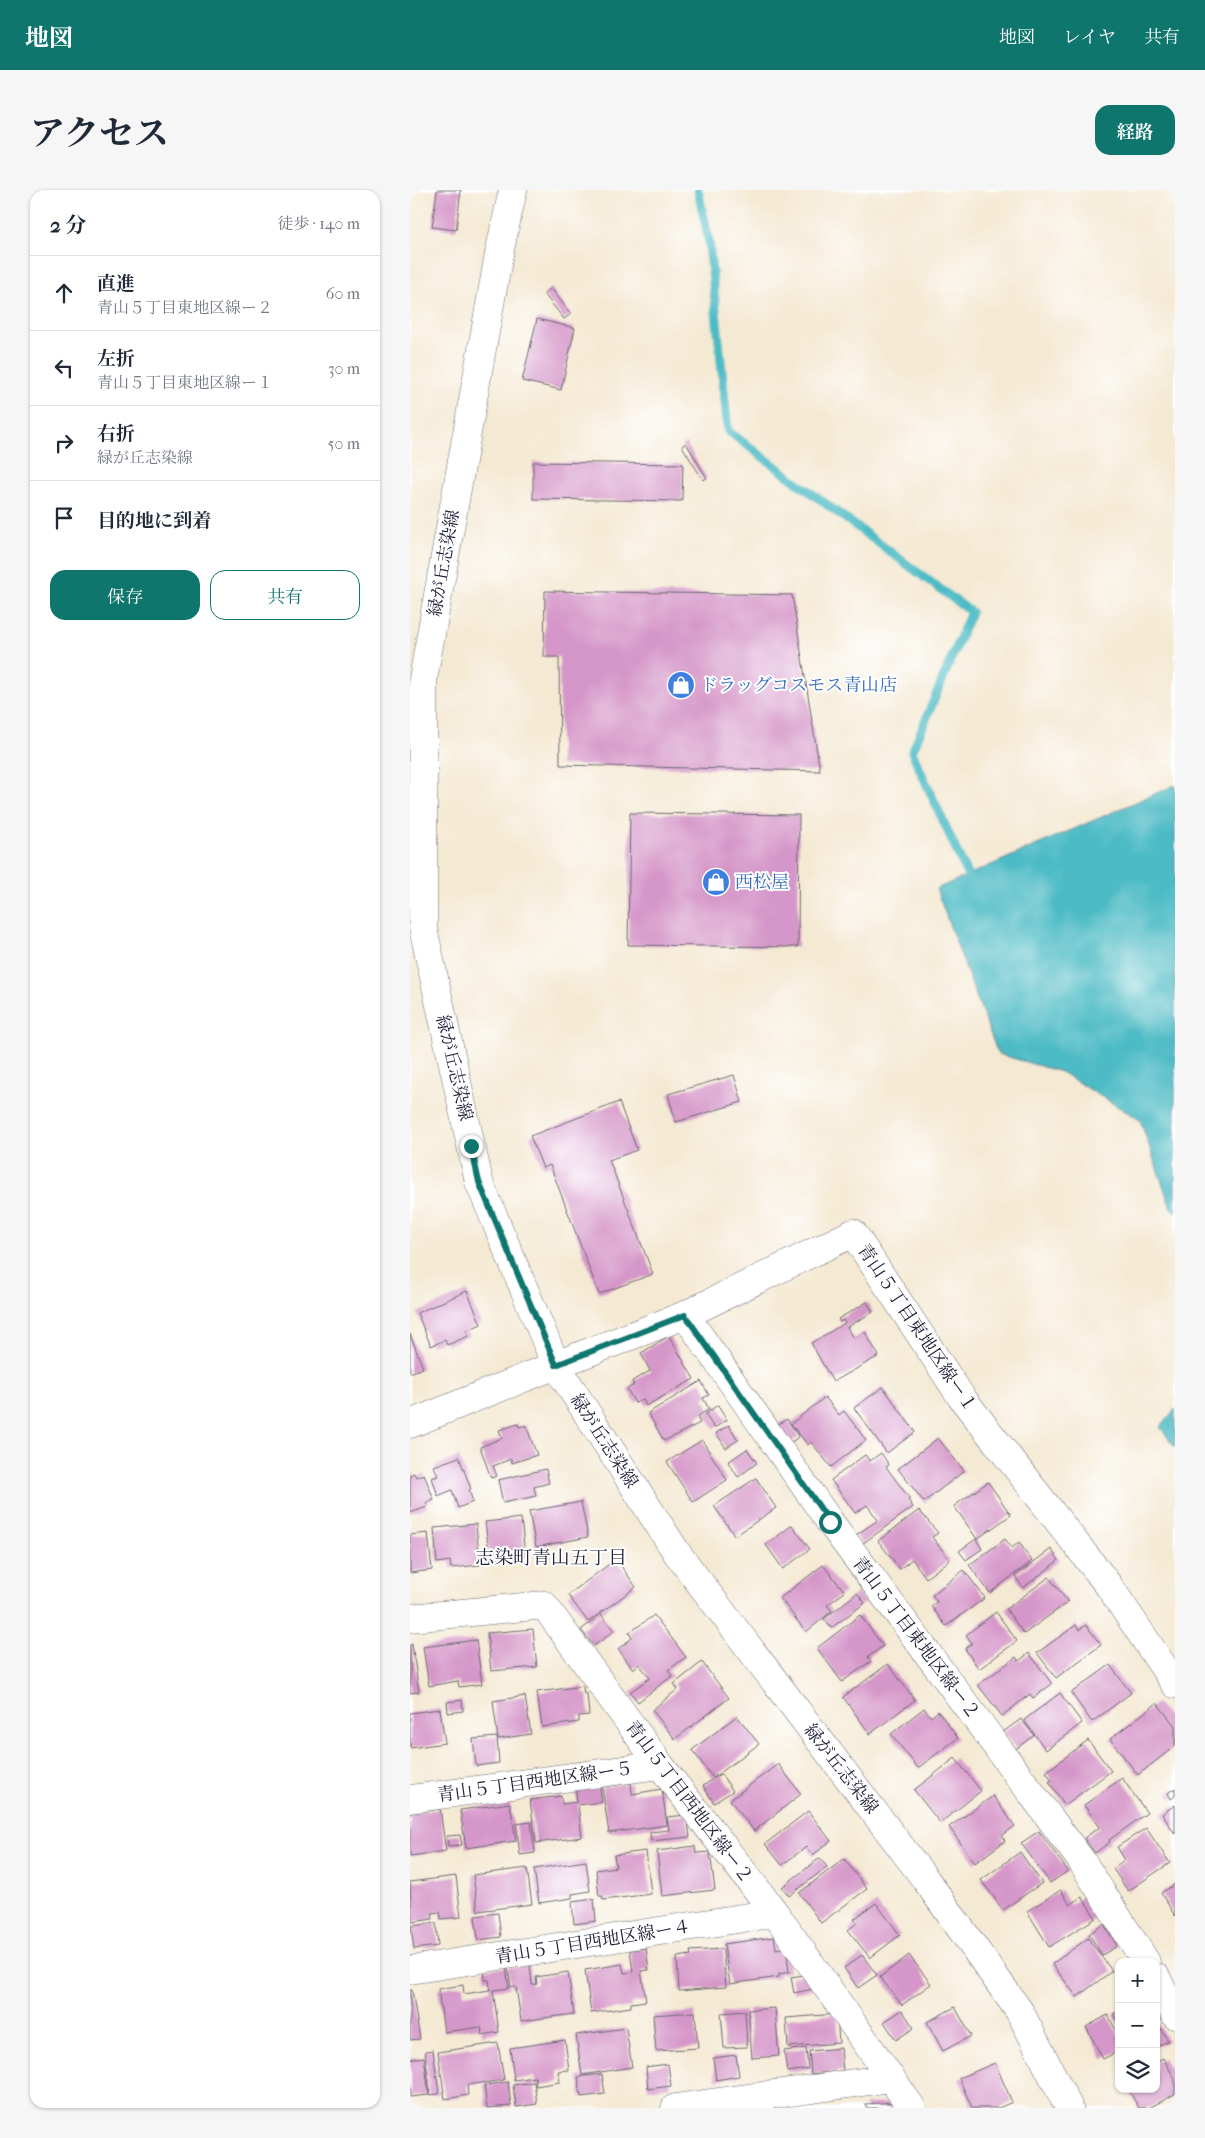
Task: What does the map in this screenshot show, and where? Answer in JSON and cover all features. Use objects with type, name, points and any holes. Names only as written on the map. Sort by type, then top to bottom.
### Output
[{"type":"street","name":"緑が丘志染線","points":[[513,190],[499,254],[423,679],[423,928],[479,1182],[556,1365],[677,1553],[926,1880],[1020,2012],[1069,2108]]},
{"type":"street","name":"青山５丁目東地区線ー１","points":[[410,1424],[685,1315],[853,1233],[962,1398],[1109,1586],[1175,1684]]},
{"type":"street","name":"青山５丁目東地区線ー２","points":[[685,1315],[830,1522],[1081,1860],[1149,1958]]},
{"type":"street","name":"青山５丁目西地区線ー２","points":[[410,1618],[544,1605],[660,1765],[775,1913],[912,2108]]},
{"type":"street","name":"青山５丁目西地区線ー５","points":[[410,1800],[660,1765]]},
{"type":"street","name":"青山５丁目西地区線ー４","points":[[410,1970],[775,1913]]},
{"type":"street","name":"青山５丁目東地区線ー２","points":[[1160,1975],[1175,2015]]},
{"type":"street","points":[[675,2108],[891,2078]]},
{"type":"water","points":[[1175,785],[1175,1212],[1171,1208],[1140,1120],[1061,1072],[998,1054],[936,889]]},
{"type":"water","points":[[1175,1409],[1175,1447],[1160,1427]]},
{"type":"building","points":[[437,190],[461,190],[456,230],[432,227]]},
{"type":"building","points":[[551,288],[571,314],[564,319],[544,294]]},
{"type":"building","points":[[537,319],[575,328],[561,390],[522,381]]},
{"type":"building","points":[[686,443],[707,478],[703,480],[682,446]]},
{"type":"building","points":[[533,462],[683,464],[682,501],[533,499]]},
{"type":"building","points":[[545,591],[792,595],[820,771],[560,765],[559,657],[544,657]]},
{"type":"building","points":[[630,813],[799,815],[798,947],[628,945]]},
{"type":"building","points":[[734,1075],[742,1102],[676,1122],[668,1094]]},
{"type":"building","points":[[619,1102],[637,1150],[609,1160],[653,1274],[599,1294],[550,1165],[543,1168],[530,1136]]},
{"type":"building","points":[[467,1291],[481,1324],[466,1331],[469,1336],[447,1345],[445,1340],[431,1346],[417,1313]]},
{"type":"building","points":[[867,1302],[873,1312],[847,1327],[854,1338],[865,1332],[879,1356],[833,1382],[811,1343],[845,1323],[843,1320],[840,1322],[838,1319]]},
{"type":"building","points":[[410,1334],[423,1368],[410,1373]]},
{"type":"building","points":[[669,1336],[694,1379],[646,1406],[643,1399],[635,1403],[627,1389],[634,1385],[632,1381],[650,1371],[641,1353]]},
{"type":"building","points":[[701,1381],[709,1395],[703,1398],[709,1409],[697,1417],[700,1423],[664,1441],[648,1413]]},
{"type":"building","points":[[883,1387],[915,1432],[887,1453],[854,1408]]},
{"type":"building","points":[[825,1397],[839,1415],[844,1411],[866,1440],[831,1467],[811,1442],[808,1445],[791,1424]]},
{"type":"building","points":[[718,1405],[727,1420],[714,1428],[705,1414]]},
{"type":"building","points":[[787,1419],[799,1437],[785,1446],[774,1427]]},
{"type":"building","points":[[518,1424],[519,1427],[526,1425],[537,1455],[512,1463],[511,1459],[493,1466],[497,1476],[491,1478],[480,1447],[502,1438],[499,1430]]},
{"type":"building","points":[[729,1425],[738,1440],[726,1448],[716,1433]]},
{"type":"building","points":[[938,1438],[964,1471],[924,1502],[898,1469]]},
{"type":"building","points":[[702,1440],[727,1480],[693,1502],[667,1462]]},
{"type":"building","points":[[747,1449],[757,1463],[738,1477],[728,1462]]},
{"type":"building","points":[[881,1453],[889,1465],[886,1467],[910,1499],[908,1500],[913,1507],[862,1544],[856,1535],[878,1520],[867,1505],[855,1513],[831,1480],[865,1455],[870,1461]]},
{"type":"building","points":[[459,1457],[471,1489],[469,1490],[473,1502],[458,1508],[452,1490],[438,1496],[432,1478],[438,1476],[434,1466]]},
{"type":"building","points":[[546,1469],[549,1483],[534,1487],[536,1496],[503,1503],[498,1480]]},
{"type":"building","points":[[414,1473],[416,1477],[424,1474],[434,1500],[426,1503],[427,1507],[410,1513],[410,1475]]},
{"type":"building","points":[[756,1478],[776,1508],[735,1536],[714,1506]]},
{"type":"building","points":[[988,1482],[1011,1515],[977,1539],[954,1506]]},
{"type":"building","points":[[581,1502],[588,1537],[536,1547],[529,1511]]},
{"type":"building","points":[[919,1510],[938,1533],[932,1537],[950,1560],[926,1578],[912,1559],[900,1569],[878,1541]]},
{"type":"building","points":[[521,1518],[525,1555],[490,1559],[485,1522]]},
{"type":"building","points":[[476,1524],[480,1565],[451,1568],[450,1561],[437,1563],[434,1528]]},
{"type":"building","points":[[792,1525],[810,1549],[783,1569],[766,1545]]},
{"type":"building","points":[[428,1533],[432,1570],[410,1573],[410,1535]]},
{"type":"building","points":[[976,1539],[982,1549],[966,1560],[959,1551]]},
{"type":"building","points":[[1005,1539],[1012,1548],[1019,1542],[1032,1561],[990,1593],[969,1565]]},
{"type":"building","points":[[1051,1549],[1059,1560],[1023,1588],[1015,1576]]},
{"type":"building","points":[[616,1559],[636,1587],[588,1622],[568,1595]]},
{"type":"building","points":[[823,1565],[845,1592],[827,1605],[832,1611],[806,1632],[780,1598]]},
{"type":"building","points":[[964,1570],[985,1598],[946,1626],[931,1606],[937,1602],[932,1595]]},
{"type":"building","points":[[1049,1577],[1068,1602],[1024,1634],[1006,1609]]},
{"type":"building","points":[[857,1593],[865,1603],[831,1628],[824,1619]]},
{"type":"building","points":[[996,1612],[1017,1641],[979,1669],[965,1649],[972,1643],[966,1635]]},
{"type":"building","points":[[601,1614],[614,1631],[594,1646],[581,1630]]},
{"type":"building","points":[[654,1615],[686,1657],[668,1670],[672,1676],[638,1702],[630,1692],[650,1678],[639,1664],[633,1669],[618,1649],[632,1638],[629,1633]]},
{"type":"building","points":[[860,1615],[883,1646],[868,1657],[871,1661],[842,1682],[817,1648]]},
{"type":"building","points":[[1076,1625],[1079,1630],[1086,1625],[1101,1645],[1056,1678],[1037,1653]]},
{"type":"building","points":[[533,1629],[537,1667],[491,1671],[487,1633]]},
{"type":"building","points":[[476,1640],[482,1684],[459,1687],[458,1681],[429,1686],[423,1647]]},
{"type":"building","points":[[412,1644],[419,1692],[410,1693],[410,1645]]},
{"type":"building","points":[[1029,1653],[1052,1684],[1033,1698],[1030,1694],[1002,1716],[978,1685],[1016,1657],[1019,1661]]},
{"type":"building","points":[[702,1662],[729,1698],[675,1739],[652,1710],[678,1689],[674,1684]]},
{"type":"building","points":[[888,1664],[915,1700],[870,1734],[843,1697]]},
{"type":"building","points":[[1110,1665],[1131,1693],[1092,1722],[1071,1693]]},
{"type":"building","points":[[583,1686],[584,1694],[587,1694],[589,1715],[579,1716],[579,1722],[542,1727],[537,1692]]},
{"type":"building","points":[[1060,1693],[1082,1723],[1046,1750],[1024,1720]]},
{"type":"building","points":[[525,1696],[531,1734],[498,1739],[493,1701]]},
{"type":"building","points":[[462,1700],[463,1711],[448,1713],[447,1702]]},
{"type":"building","points":[[1157,1703],[1175,1726],[1175,1746],[1138,1775],[1110,1739]]},
{"type":"building","points":[[924,1708],[931,1717],[938,1711],[958,1738],[918,1768],[891,1734]]},
{"type":"building","points":[[440,1709],[445,1743],[410,1748],[410,1713]]},
{"type":"building","points":[[737,1716],[759,1744],[713,1778],[692,1750]]},
{"type":"building","points":[[1021,1719],[1034,1735],[1016,1749],[1003,1732]]},
{"type":"building","points":[[497,1737],[499,1763],[476,1766],[473,1739]]},
{"type":"building","points":[[1088,1740],[1111,1771],[1065,1805],[1049,1782],[1052,1780],[1046,1772]]},
{"type":"building","points":[[955,1758],[981,1791],[940,1823],[914,1790]]},
{"type":"building","points":[[778,1764],[801,1794],[754,1831],[730,1800]]},
{"type":"building","points":[[721,1774],[733,1791],[714,1803],[703,1786]]},
{"type":"building","points":[[1122,1778],[1147,1813],[1109,1840],[1110,1842],[1095,1853],[1084,1838],[1100,1827],[1084,1805]]},
{"type":"building","points":[[599,1781],[602,1802],[578,1805],[582,1837],[536,1843],[530,1800],[561,1796],[562,1804],[577,1802],[575,1784]]},
{"type":"building","points":[[631,1783],[632,1794],[662,1789],[667,1825],[609,1833],[602,1787]]},
{"type":"building","points":[[1175,1788],[1175,1796],[1171,1799],[1168,1793]]},
{"type":"building","points":[[993,1796],[1015,1826],[1002,1836],[1005,1841],[975,1863],[949,1827]]},
{"type":"building","points":[[510,1803],[516,1841],[466,1848],[460,1810]]},
{"type":"building","points":[[1175,1805],[1175,1834],[1162,1814]]},
{"type":"building","points":[[440,1809],[446,1851],[410,1856],[410,1813]]},
{"type":"building","points":[[808,1811],[831,1841],[813,1855],[806,1847],[782,1865],[765,1844]]},
{"type":"building","points":[[687,1815],[690,1837],[651,1841],[650,1832],[669,1830],[667,1817]]},
{"type":"building","points":[[531,1822],[535,1853],[520,1855],[516,1824]]},
{"type":"building","points":[[1146,1828],[1170,1863],[1128,1891],[1113,1869],[1125,1860],[1117,1847]]},
{"type":"building","points":[[1039,1831],[1068,1871],[1050,1883],[1021,1843]]},
{"type":"building","points":[[460,1835],[462,1845],[448,1846],[447,1836]]},
{"type":"building","points":[[695,1846],[696,1853],[710,1852],[715,1890],[662,1896],[657,1851]]},
{"type":"building","points":[[646,1851],[651,1894],[603,1900],[602,1896],[599,1896],[596,1870],[616,1867],[614,1855]]},
{"type":"building","points":[[1020,1852],[1042,1883],[1003,1910],[981,1880]]},
{"type":"building","points":[[820,1858],[827,1867],[789,1896],[782,1887]]},
{"type":"building","points":[[844,1859],[867,1889],[821,1923],[799,1893]]},
{"type":"building","points":[[586,1861],[590,1891],[572,1894],[572,1898],[539,1903],[534,1869]]},
{"type":"building","points":[[527,1868],[532,1904],[478,1911],[473,1875]]},
{"type":"building","points":[[456,1876],[461,1917],[441,1919],[440,1912],[432,1913],[433,1919],[412,1922],[410,1882]]},
{"type":"building","points":[[1175,1884],[1175,1916],[1161,1893]]},
{"type":"building","points":[[1061,1890],[1070,1905],[1082,1897],[1096,1918],[1049,1947],[1027,1911]]},
{"type":"building","points":[[594,1899],[596,1921],[574,1924],[572,1902]]},
{"type":"building","points":[[876,1903],[900,1935],[870,1958],[848,1930],[857,1923],[854,1919]]},
{"type":"building","points":[[498,1913],[501,1937],[478,1940],[475,1916]]},
{"type":"building","points":[[436,1923],[438,1946],[414,1949],[411,1926]]},
{"type":"building","points":[[1104,1924],[1117,1946],[1102,1955],[1089,1934]]},
{"type":"building","points":[[774,1937],[776,1949],[786,1947],[789,1972],[779,1974],[779,1977],[730,1984],[724,1944]]},
{"type":"building","points":[[1088,1938],[1112,1971],[1077,1997],[1052,1964]]},
{"type":"building","points":[[646,1948],[649,1970],[641,1971],[646,2001],[631,2003],[631,2007],[591,2013],[585,1970],[622,1964],[624,1973],[633,1972],[630,1950]]},
{"type":"building","points":[[723,1949],[726,1987],[679,1991],[677,1957],[691,1955],[690,1951]]},
{"type":"building","points":[[862,1955],[877,1975],[858,1988],[844,1968]]},
{"type":"building","points":[[909,1955],[931,1984],[902,2005],[880,1977]]},
{"type":"building","points":[[530,1964],[532,1985],[537,1984],[536,1977],[568,1972],[574,2014],[521,2021],[516,1987],[511,1987],[508,1968]]},
{"type":"building","points":[[506,1967],[509,1988],[493,1990],[499,2032],[482,2035],[481,2027],[444,2032],[438,1989],[463,1985],[464,1994],[490,1990],[489,1980],[485,1980],[484,1969]]},
{"type":"building","points":[[810,1974],[813,1989],[794,1993],[791,1977]]},
{"type":"building","points":[[410,1990],[412,1990],[420,2039],[410,2040]]},
{"type":"building","points":[[955,2007],[971,2036],[943,2051],[927,2022]]},
{"type":"building","points":[[775,2008],[779,2056],[752,2058],[748,2010]]},
{"type":"building","points":[[902,2010],[914,2028],[896,2040],[884,2022]]},
{"type":"building","points":[[745,2011],[747,2047],[724,2048],[721,2013]]},
{"type":"building","points":[[695,2012],[698,2048],[656,2051],[653,2015]]},
{"type":"building","points":[[837,2014],[839,2043],[788,2047],[786,2018]]},
{"type":"building","points":[[1108,2015],[1115,2028],[1115,2053],[1103,2059],[1086,2027]]},
{"type":"building","points":[[1160,2027],[1168,2041],[1160,2045]]},
{"type":"building","points":[[626,2028],[632,2067],[582,2075],[576,2035]]},
{"type":"building","points":[[565,2040],[569,2070],[558,2071],[560,2082],[536,2086],[535,2077],[514,2080],[510,2048]]},
{"type":"building","points":[[498,2043],[504,2080],[467,2085],[468,2095],[445,2099],[438,2052]]},
{"type":"building","points":[[806,2048],[808,2069],[787,2072],[784,2051]]},
{"type":"building","points":[[841,2048],[843,2071],[811,2074],[809,2051]]},
{"type":"building","points":[[433,2050],[439,2094],[430,2095],[425,2051]]},
{"type":"building","points":[[736,2055],[739,2076],[716,2080],[713,2058]]},
{"type":"building","points":[[424,2057],[429,2095],[410,2097],[410,2059]]},
{"type":"building","points":[[1163,2058],[1175,2079],[1175,2094],[1149,2108],[1139,2108],[1130,2093],[1160,2093],[1160,2060]]},
{"type":"building","points":[[995,2063],[1012,2102],[999,2108],[972,2108],[959,2078]]},
{"type":"building","points":[[668,2064],[671,2086],[648,2089],[646,2067]]},
{"type":"building","points":[[602,2074],[605,2094],[581,2097],[578,2077]]},
{"type":"building","points":[[508,2082],[511,2106],[487,2108],[484,2085]]},
{"type":"building","points":[[534,2082],[537,2104],[516,2107],[513,2085]]},
{"type":"building","points":[[896,2102],[896,2108],[866,2108],[865,2104]]},
{"type":"waterway","points":[[698,190],[709,242],[728,431],[971,612],[912,752],[972,885]]},
{"type":"place","name":"ドラッグコスモス青山店","points":[[681,685]]},
{"type":"place","name":"西松屋","points":[[716,882]]},
{"type":"district","name":"志染町青山五丁目","points":[[551,1558]]},
{"type":"route","points":[[471,1146],[479,1182],[556,1365],[685,1315],[830,1522]]}]
